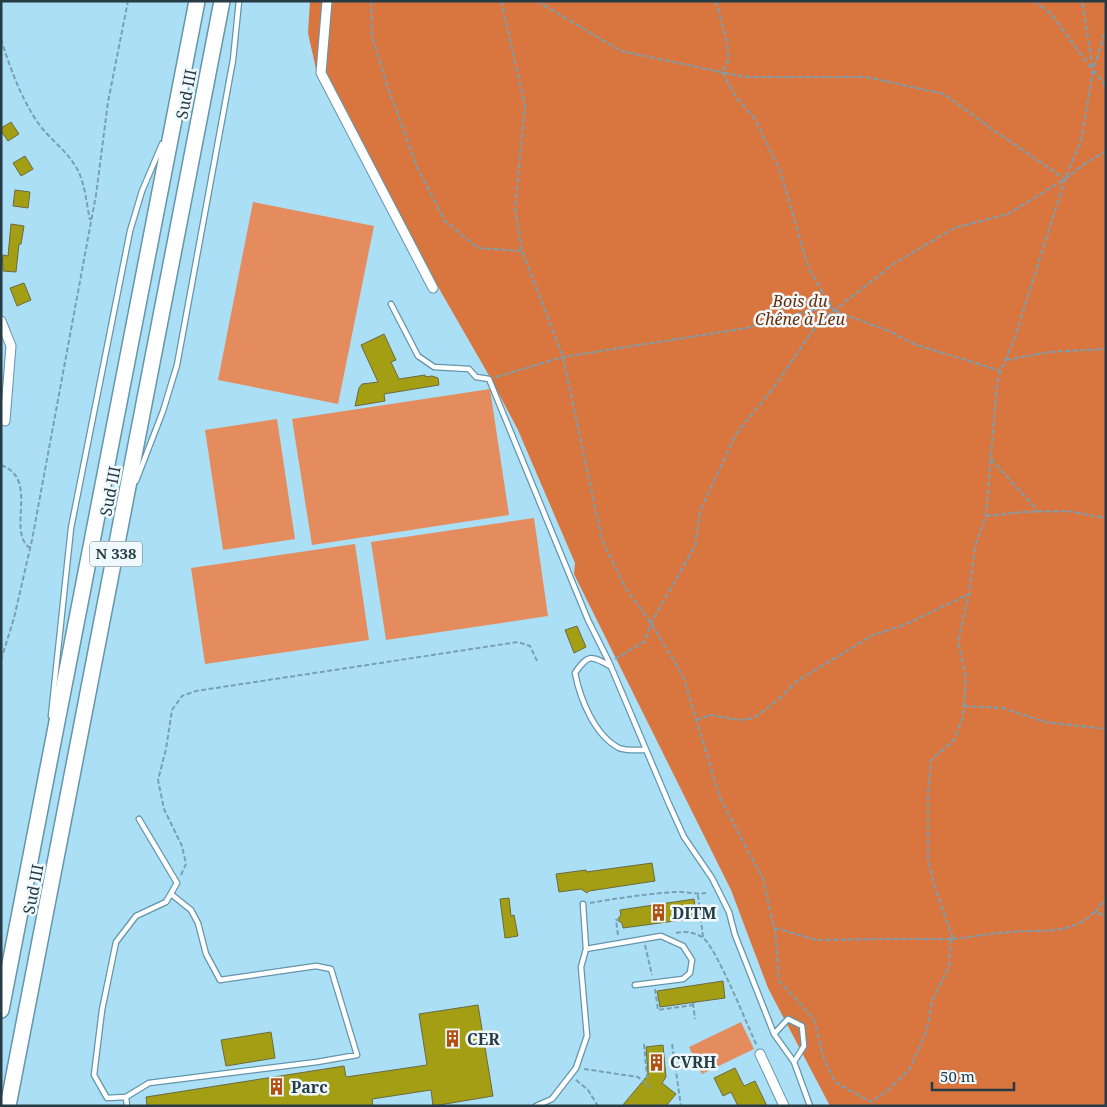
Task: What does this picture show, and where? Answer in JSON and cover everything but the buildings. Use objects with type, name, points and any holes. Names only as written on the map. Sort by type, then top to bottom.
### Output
[{"type":"highway","name":"Sud III","points":[[1,1010],[197,1]]},
{"type":"highway","name":"Sud III","points":[[8,1106],[222,1]]},
{"type":"street","points":[[327,1],[321,73],[433,288]]},
{"type":"street","points":[[1,321],[12,346],[5,421]]},
{"type":"street","points":[[760,1054],[784,1106]]},
{"type":"lane","points":[[124,513],[163,411],[177,364],[233,60],[239,1]]},
{"type":"lane","points":[[43,793],[71,528],[130,231],[142,191],[175,116]]},
{"type":"lane","points":[[391,304],[418,356],[434,367],[469,369],[476,377],[489,379],[588,620],[610,664],[684,837],[712,878],[729,912],[735,935],[774,1034],[794,1062],[810,1106]]},
{"type":"lane","points":[[610,664],[595,657],[582,663],[575,673],[578,690],[588,713],[606,739],[621,749],[646,750]]},
{"type":"lane","points":[[139,819],[177,883],[166,902],[136,916],[116,942],[102,1010],[94,1075],[107,1098],[126,1097],[149,1083],[317,1062],[357,1055],[331,969],[316,966],[220,980],[206,954],[198,923],[191,910],[171,894]]},
{"type":"lane","points":[[536,1106],[552,1098],[571,1075],[576,1068],[587,1036],[581,967],[586,949],[584,904]]},
{"type":"lane","points":[[586,949],[661,936],[683,946],[692,960],[690,974],[683,979],[635,985]]},
{"type":"lane","points":[[774,1034],[788,1019],[802,1026],[804,1046],[794,1062]]},
{"type":"lane","points":[[126,1097],[128,1106]]},
{"type":"path","points":[[1,660],[14,618],[30,548],[91,223],[108,102],[128,1]]},
{"type":"path","points":[[371,1],[372,36],[388,88],[417,167],[446,221],[478,248],[522,251]]},
{"type":"path","points":[[500,1],[525,105],[515,208],[522,251],[563,357],[602,540],[626,589],[651,623],[683,676],[720,798],[763,879],[775,928],[779,981],[814,1019],[824,1059],[835,1082],[871,1102],[873,1106]]},
{"type":"path","points":[[537,1],[621,51],[745,77],[866,77],[944,94],[988,127],[1066,179]]},
{"type":"path","points":[[716,1],[727,43],[729,60],[722,72]]},
{"type":"path","points":[[1035,1],[1051,14],[1106,86]]},
{"type":"path","points":[[1082,1],[1093,70]]},
{"type":"path","points":[[871,1102],[888,1090],[909,1070],[927,1030],[932,1001],[948,967],[952,939],[928,860],[928,793],[931,760],[954,740],[963,717],[966,678],[958,641],[969,594],[975,546],[986,516],[997,383],[1081,140],[1093,70],[1106,29]]},
{"type":"path","points":[[1,39],[22,97],[37,122],[74,164],[80,176],[91,223]]},
{"type":"path","points":[[722,72],[736,97],[755,119],[780,171],[809,268],[834,311]]},
{"type":"path","points":[[610,664],[645,641],[651,623],[696,546],[700,510],[736,434],[774,387],[818,323],[895,263],[954,228],[1008,214],[1066,179],[1086,163],[1106,151]]},
{"type":"path","points":[[489,379],[563,357],[747,328],[826,307],[889,331],[914,344],[1000,371]]},
{"type":"path","points":[[1006,360],[1049,352],[1106,349]]},
{"type":"path","points":[[991,459],[1038,511]]},
{"type":"path","points":[[1,465],[13,472],[20,486],[21,537],[24,544],[30,548]]},
{"type":"path","points":[[986,516],[1038,511],[1067,511],[1106,518]]},
{"type":"path","points":[[696,720],[710,715],[739,720],[754,718],[779,699],[797,681],[873,634],[904,625],[969,594]]},
{"type":"path","points":[[177,883],[186,864],[182,846],[164,809],[158,780],[166,749],[172,710],[182,696],[196,691],[518,642],[530,646],[537,661]]},
{"type":"path","points":[[964,706],[1003,708],[1044,722],[1106,729]]},
{"type":"path","points":[[584,904],[645,894],[684,891],[698,895],[706,893]]},
{"type":"path","points":[[698,895],[703,937],[714,952],[760,1054]]},
{"type":"path","points":[[775,928],[817,940],[952,939],[1012,932],[1051,932],[1085,922],[1106,898]]},
{"type":"path","points":[[695,908],[700,908]]},
{"type":"path","points":[[1095,912],[1106,916]]},
{"type":"path","points":[[618,937],[616,920],[619,920]]},
{"type":"path","points":[[661,936],[686,931],[703,937]]},
{"type":"path","points":[[644,938],[658,1010],[693,1004],[695,1019]]},
{"type":"path","points":[[644,1044],[648,1077]]},
{"type":"path","points":[[672,1044],[681,1106]]},
{"type":"path","points":[[576,1068],[638,1076],[650,1088]]},
{"type":"path","points":[[571,1075],[588,1090],[598,1106]]},
{"type":"shaded area","points":[[253,202],[374,226],[338,404],[218,380]]},
{"type":"shaded area","points":[[490,389],[509,515],[312,545],[292,419]]},
{"type":"shaded area","points":[[277,419],[295,539],[223,550],[205,430]]},
{"type":"shaded area","points":[[534,518],[548,616],[386,640],[371,542]]},
{"type":"shaded area","points":[[355,544],[369,640],[205,664],[191,568]]},
{"type":"shaded area","points":[[741,1022],[754,1049],[702,1074],[689,1047]]},
{"type":"green space","name":"Bois du Chêne à Leu","points":[[310,1],[1106,1],[1106,1106],[830,1106],[768,988],[731,890],[574,574],[575,563],[518,430],[491,379],[318,78],[308,33]]},
{"type":"place","name":"DITM","points":[[658,913]]},
{"type":"place","name":"CER","points":[[453,1039]]},
{"type":"place","name":"CVRH","points":[[656,1062]]},
{"type":"place","name":"Parc","points":[[277,1087]]}]
